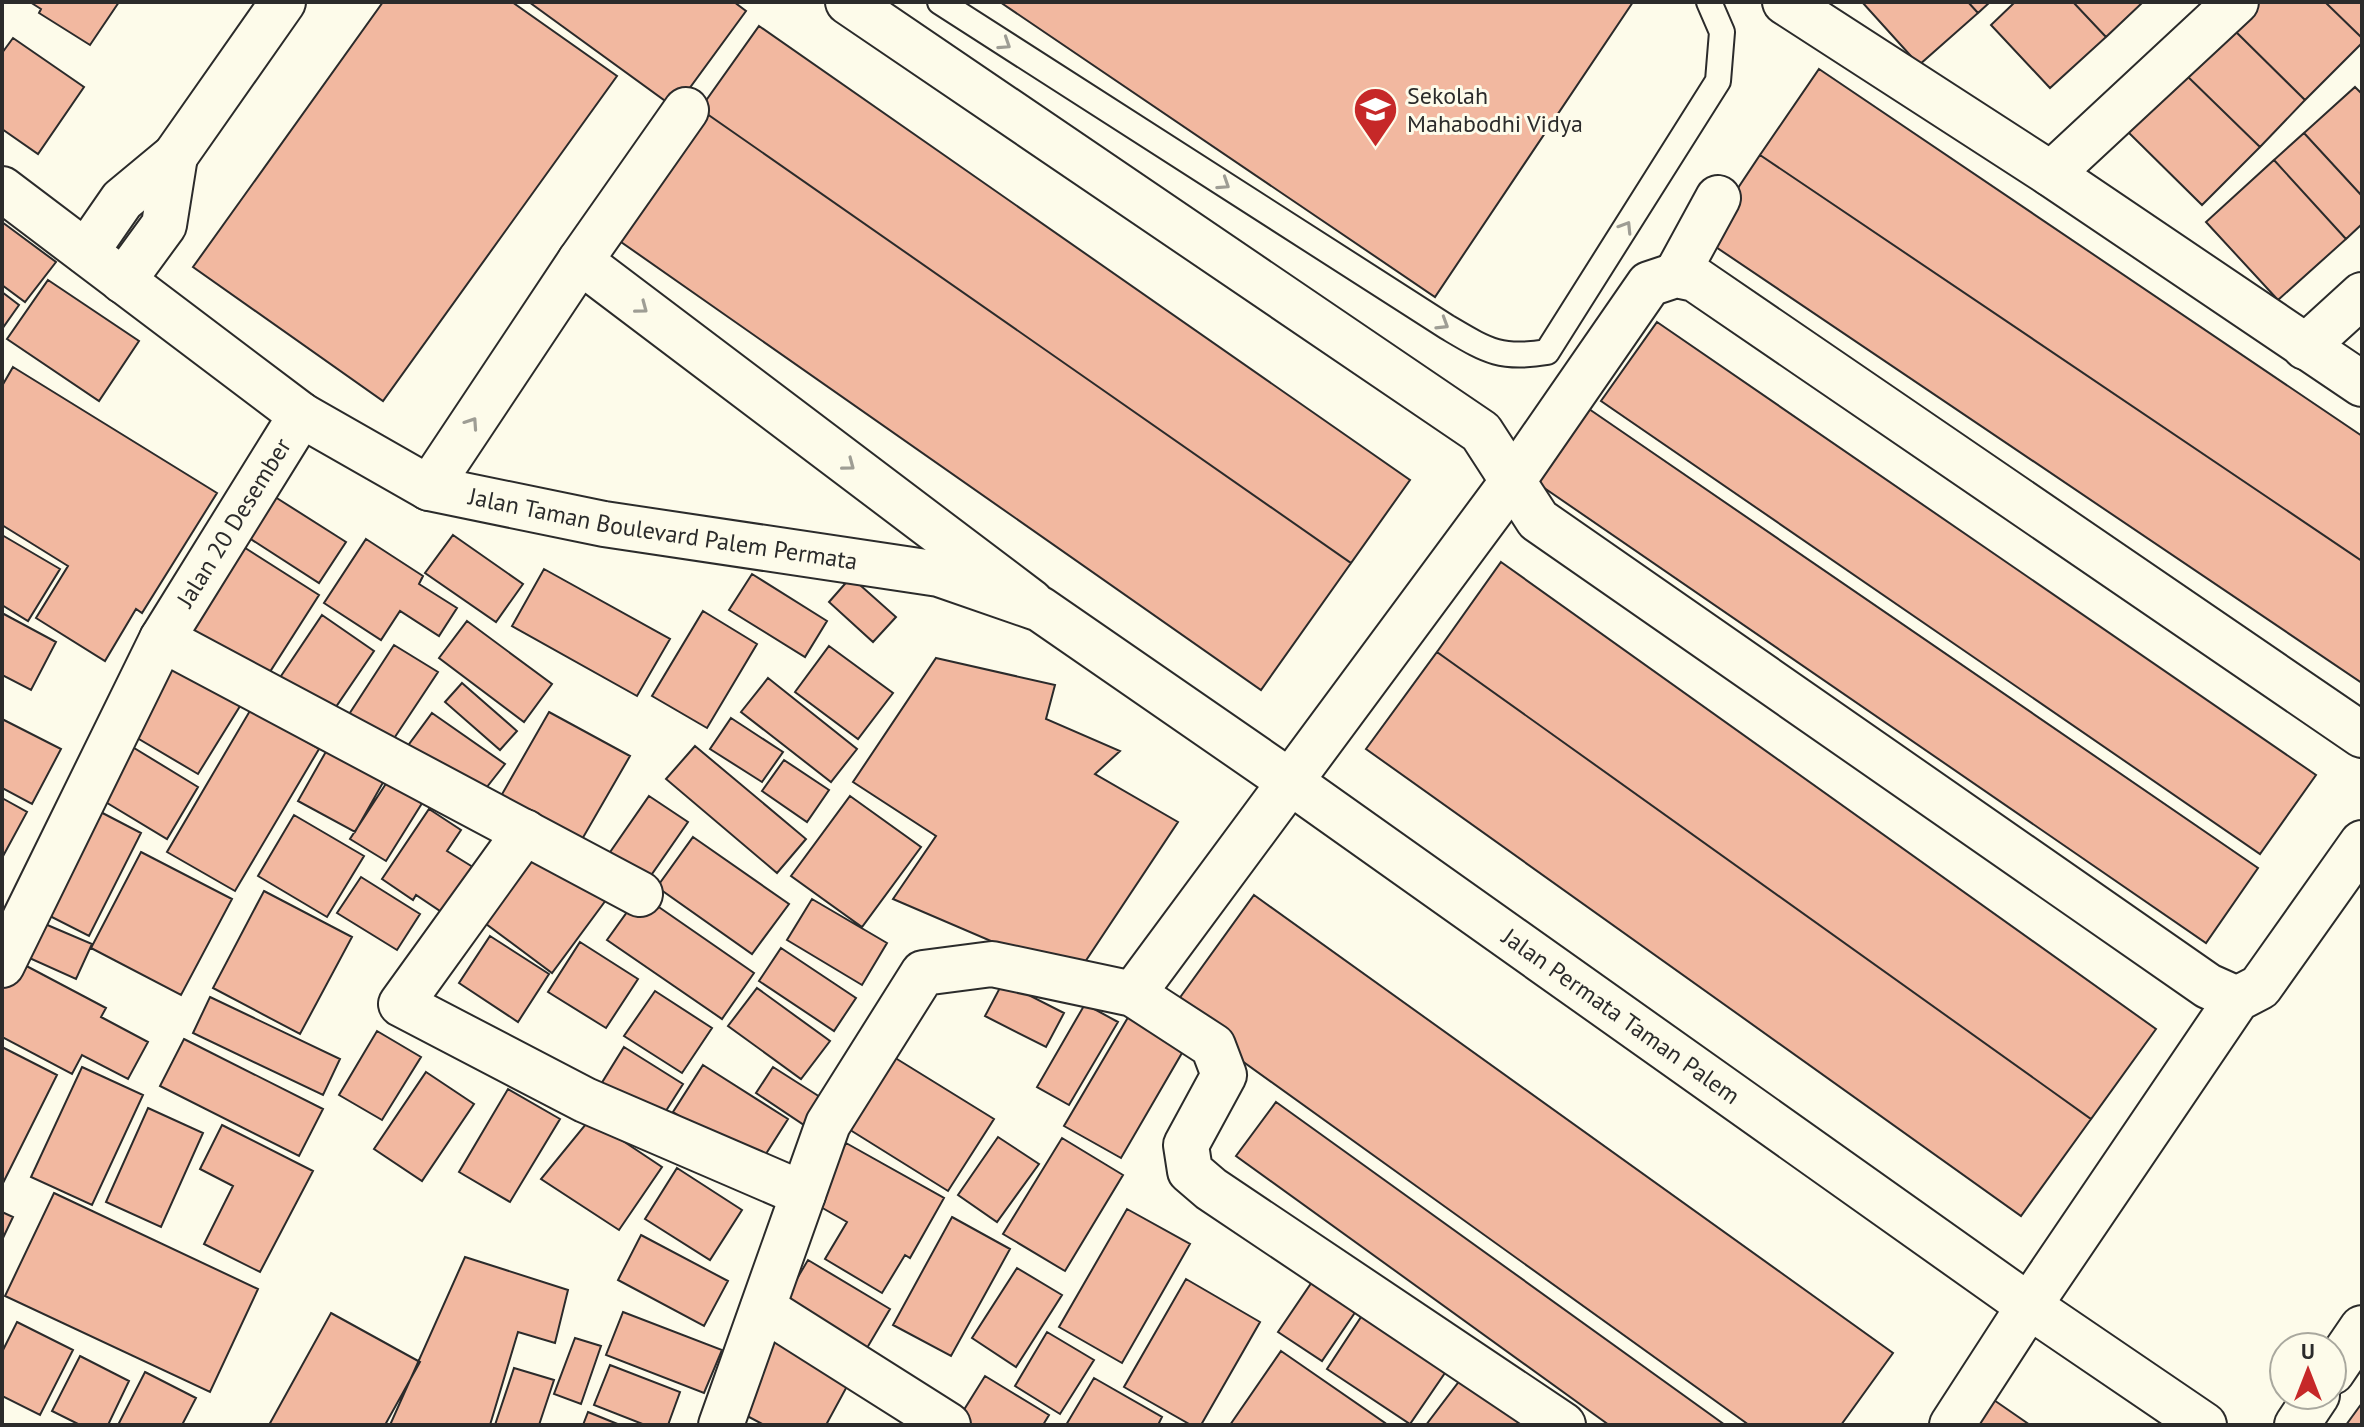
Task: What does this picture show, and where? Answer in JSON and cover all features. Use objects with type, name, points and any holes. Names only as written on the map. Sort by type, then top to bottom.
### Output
[{"type":"street","points":[[86,252],[122,200],[175,156],[283,2]]},
{"type":"street","points":[[848,2],[1481,432],[1538,520],[2208,986],[2237,999]]},
{"type":"street","points":[[2051,174],[2236,2]]},
{"type":"street","points":[[1801,6],[2362,384]]},
{"type":"street","points":[[429,488],[580,261],[686,110]]},
{"type":"street","points":[[123,281],[164,225],[175,156]]},
{"type":"street","name":"Jalan 20 Desember","points":[[2,189],[301,415],[162,639],[2,965]]},
{"type":"street","points":[[1676,275],[1718,198]]},
{"type":"street","points":[[580,261],[1040,609]]},
{"type":"street","points":[[1133,994],[1512,482],[1649,284],[1676,275],[1695,279],[2362,735]]},
{"type":"street","points":[[2305,347],[2362,295]]},
{"type":"street","name":"Jalan Taman Boulevard Palem Permata","points":[[301,415],[429,488],[604,524],[939,574],[1040,609]]},
{"type":"street","name":"Jalan Permata Taman Palem","points":[[1040,609],[1289,781],[2029,1306],[2204,1425]]},
{"type":"street","points":[[162,639],[640,894]]},
{"type":"street","points":[[525,832],[401,1004],[585,1100],[803,1194]]},
{"type":"street","points":[[1952,1425],[2237,999],[2260,987],[2362,843]]},
{"type":"street","points":[[721,1425],[828,1124],[923,973],[992,964],[1133,994],[1213,1046],[1224,1075],[1186,1145],[1190,1171],[1211,1189],[1563,1425]]},
{"type":"street","points":[[763,1308],[948,1425]]},
{"type":"street","points":[[2348,1349],[2362,1328]]},
{"type":"lane","points":[[940,2],[1447,327],[1489,352],[1522,356],[1547,352],[1718,81],[1722,32],[1709,2]]},
{"type":"building","points":[[30,2],[119,2],[90,45],[39,13],[41,9]]},
{"type":"building","points":[[383,2],[512,2],[617,76],[383,401],[193,267]]},
{"type":"building","points":[[529,2],[734,2],[746,11],[675,108]]},
{"type":"building","name":"Sekolah Mahabodhi Vidya","points":[[1000,2],[1633,2],[1435,297]]},
{"type":"building","points":[[1862,2],[1968,2],[1978,13],[1919,65]]},
{"type":"building","points":[[1968,2],[1990,2],[1978,13]]},
{"type":"building","points":[[2015,2],[2073,2],[2106,37],[2050,88],[1991,25]]},
{"type":"building","points":[[2073,2],[2143,2],[2106,37]]},
{"type":"building","points":[[2254,2],[2325,2],[2362,38],[2362,43],[2305,100],[2230,26]]},
{"type":"building","points":[[2325,2],[2362,2],[2362,38]]},
{"type":"building","points":[[759,26],[1410,480],[1351,563],[700,109]]},
{"type":"building","points":[[2230,26],[2305,100],[2260,147],[2184,73]]},
{"type":"building","points":[[13,38],[84,87],[38,154],[2,129],[2,53]]},
{"type":"building","points":[[1819,69],[2362,436],[2362,561],[1760,155]]},
{"type":"building","points":[[2184,73],[2260,147],[2202,205],[2127,131]]},
{"type":"building","points":[[2355,87],[2362,94],[2362,196],[2304,133]]},
{"type":"building","points":[[700,109],[1351,563],[1261,690],[611,235]]},
{"type":"building","points":[[2304,133],[2362,196],[2362,224],[2346,239],[2274,160]]},
{"type":"building","points":[[1760,155],[2362,561],[2362,683],[1704,239]]},
{"type":"building","points":[[2274,160],[2346,239],[2278,300],[2206,222]]},
{"type":"building","points":[[2,222],[56,262],[25,302],[2,285]]},
{"type":"building","points":[[48,280],[139,341],[99,401],[7,339]]},
{"type":"building","points":[[2,292],[19,305],[2,329]]},
{"type":"building","points":[[1657,322],[2316,775],[2260,854],[1601,401]]},
{"type":"building","points":[[13,367],[217,493],[142,613],[136,609],[105,661],[36,618],[68,566],[2,525],[2,386]]},
{"type":"building","points":[[1589,409],[2258,868],[2206,943],[1537,483]]},
{"type":"building","points":[[272,495],[346,542],[319,583],[246,536]]},
{"type":"building","points":[[2,535],[60,569],[28,621],[2,605]]},
{"type":"building","points":[[453,535],[523,584],[496,622],[425,573]]},
{"type":"building","points":[[366,539],[423,576],[419,584],[457,608],[439,636],[400,611],[381,640],[324,603]]},
{"type":"building","points":[[239,544],[319,595],[266,678],[186,627]]},
{"type":"building","points":[[1501,562],[2156,1029],[2091,1119],[1437,652]]},
{"type":"building","points":[[544,569],[670,639],[637,696],[512,626]]},
{"type":"building","points":[[752,574],[827,621],[805,657],[729,610]]},
{"type":"building","points":[[851,577],[896,617],[873,642],[829,602]]},
{"type":"building","points":[[703,611],[757,644],[707,728],[652,696]]},
{"type":"building","points":[[2,613],[56,642],[31,690],[2,675]]},
{"type":"building","points":[[322,615],[374,651],[327,720],[275,685]]},
{"type":"building","points":[[467,621],[552,684],[524,722],[439,658]]},
{"type":"building","points":[[394,645],[438,672],[387,749],[344,722]]},
{"type":"building","points":[[829,646],[893,693],[858,739],[795,692]]},
{"type":"building","points":[[169,652],[245,698],[198,774],[122,729]]},
{"type":"building","points":[[1437,652],[2091,1119],[2021,1216],[1366,749]]},
{"type":"building","points":[[936,658],[1055,685],[1046,719],[1120,751],[1095,774],[1178,822],[1075,977],[893,899],[936,836],[853,782]]},
{"type":"building","points":[[768,678],[857,749],[831,782],[741,712]]},
{"type":"building","points":[[462,683],[517,731],[500,750],[445,702]]},
{"type":"building","points":[[251,709],[319,749],[235,891],[167,852]]},
{"type":"building","points":[[549,712],[630,756],[577,848],[497,803]]},
{"type":"building","points":[[432,713],[505,764],[479,797],[404,751]]},
{"type":"building","points":[[731,718],[783,752],[762,782],[710,749]]},
{"type":"building","points":[[2,719],[61,749],[32,804],[2,788]]},
{"type":"building","points":[[121,740],[198,787],[167,839],[89,792]]},
{"type":"building","points":[[695,746],[806,839],[777,873],[666,779]]},
{"type":"building","points":[[328,748],[385,779],[355,832],[298,801]]},
{"type":"building","points":[[784,760],[829,790],[807,822],[762,791]]},
{"type":"building","points":[[389,779],[424,800],[386,861],[350,839]]},
{"type":"building","points":[[649,796],[688,822],[645,884],[606,858]]},
{"type":"building","points":[[850,796],[921,847],[862,927],[791,876]]},
{"type":"building","points":[[2,798],[27,812],[2,858]]},
{"type":"building","points":[[91,807],[141,833],[89,936],[38,910]]},
{"type":"building","points":[[429,809],[461,830],[447,851],[489,877],[458,923],[416,895],[413,900],[382,879]]},
{"type":"building","points":[[294,815],[364,856],[327,917],[258,876]]},
{"type":"building","points":[[693,837],[789,904],[752,954],[657,887]]},
{"type":"building","points":[[535,848],[606,900],[552,973],[482,921]]},
{"type":"building","points":[[141,852],[232,899],[181,995],[91,948]]},
{"type":"building","points":[[361,877],[420,914],[397,950],[337,913]]},
{"type":"building","points":[[264,891],[352,937],[300,1034],[213,988]]},
{"type":"building","points":[[640,894],[754,973],[722,1019],[607,940]]},
{"type":"building","points":[[1254,895],[1893,1353],[1841,1425],[1749,1425],[1171,1010]]},
{"type":"building","points":[[812,899],[887,943],[862,985],[787,940]]},
{"type":"building","points":[[31,918],[92,944],[76,979],[16,952]]},
{"type":"building","points":[[490,936],[549,974],[518,1022],[459,983]]},
{"type":"building","points":[[580,942],[638,979],[606,1028],[548,992]]},
{"type":"building","points":[[781,948],[856,998],[834,1031],[759,981]]},
{"type":"building","points":[[17,961],[106,1008],[101,1017],[148,1042],[128,1079],[82,1055],[72,1074],[2,1037],[2,988]]},
{"type":"building","points":[[1003,982],[1064,1013],[1046,1047],[985,1016]]},
{"type":"building","points":[[757,988],[830,1041],[801,1079],[728,1026]]},
{"type":"building","points":[[655,991],[712,1028],[682,1073],[624,1036]]},
{"type":"building","points":[[210,997],[340,1059],[323,1095],[193,1033]]},
{"type":"building","points":[[1085,1004],[1118,1022],[1069,1105],[1037,1087]]},
{"type":"building","points":[[1130,1014],[1186,1046],[1121,1158],[1064,1126]]},
{"type":"building","points":[[377,1031],[421,1057],[382,1120],[339,1095]]},
{"type":"building","points":[[184,1039],[323,1109],[299,1156],[160,1086]]},
{"type":"building","points":[[2,1047],[57,1075],[2,1185]]},
{"type":"building","points":[[624,1047],[683,1084],[657,1125],[598,1089]]},
{"type":"building","points":[[884,1051],[994,1119],[948,1191],[839,1123]]},
{"type":"building","points":[[703,1065],[788,1119],[759,1165],[673,1112]]},
{"type":"building","points":[[82,1067],[143,1095],[92,1205],[31,1177]]},
{"type":"building","points":[[773,1067],[831,1104],[813,1131],[756,1093]]},
{"type":"building","points":[[426,1072],[474,1104],[422,1181],[374,1149]]},
{"type":"building","points":[[508,1089],[560,1119],[510,1202],[459,1172]]},
{"type":"building","points":[[1276,1102],[1725,1425],[1609,1425],[1236,1156]]},
{"type":"building","points":[[148,1108],[203,1133],[161,1227],[106,1202]]},
{"type":"building","points":[[590,1119],[662,1167],[619,1230],[541,1179]]},
{"type":"building","points":[[222,1125],[313,1171],[260,1272],[204,1244],[233,1186],[200,1169]]},
{"type":"building","points":[[998,1137],[1039,1164],[997,1222],[958,1195]]},
{"type":"building","points":[[1062,1138],[1123,1175],[1065,1271],[1003,1234]]},
{"type":"building","points":[[846,1143],[944,1198],[910,1258],[905,1255],[882,1293],[825,1259],[847,1222],[812,1202]]},
{"type":"building","points":[[677,1168],[742,1210],[710,1260],[645,1219]]},
{"type":"building","points":[[54,1193],[258,1289],[210,1392],[5,1296]]},
{"type":"building","points":[[1127,1209],[1190,1244],[1122,1363],[1059,1327]]},
{"type":"building","points":[[2,1212],[13,1217],[2,1240]]},
{"type":"building","points":[[952,1217],[1010,1249],[951,1356],[893,1325]]},
{"type":"building","points":[[641,1235],[728,1281],[704,1326],[618,1280]]},
{"type":"building","points":[[465,1257],[568,1290],[555,1343],[518,1332],[490,1425],[390,1425]]},
{"type":"building","points":[[808,1260],[890,1309],[867,1348],[785,1299]]},
{"type":"building","points":[[1017,1268],[1062,1295],[1016,1367],[972,1338]]},
{"type":"building","points":[[1186,1279],[1260,1322],[1201,1425],[1191,1425],[1124,1387]]},
{"type":"building","points":[[1312,1282],[1356,1311],[1322,1361],[1278,1332]]},
{"type":"building","points":[[1365,1311],[1449,1367],[1410,1424],[1327,1369]]},
{"type":"building","points":[[623,1312],[722,1350],[704,1393],[606,1355]]},
{"type":"building","points":[[331,1313],[420,1362],[385,1425],[269,1425]]},
{"type":"building","points":[[17,1322],[73,1350],[40,1415],[2,1396],[2,1352]]},
{"type":"building","points":[[1047,1332],[1094,1360],[1060,1414],[1015,1386]]},
{"type":"building","points":[[774,1337],[851,1379],[826,1425],[764,1425],[734,1409]]},
{"type":"building","points":[[575,1338],[601,1346],[581,1404],[554,1394]]},
{"type":"building","points":[[1281,1351],[1385,1423],[1230,1425]]},
{"type":"building","points":[[80,1356],[129,1381],[108,1425],[80,1425],[52,1411]]},
{"type":"building","points":[[610,1365],[680,1392],[668,1425],[645,1425],[594,1405]]},
{"type":"building","points":[[514,1368],[554,1380],[539,1425],[495,1425]]},
{"type":"building","points":[[1467,1371],[1540,1425],[1426,1425]]},
{"type":"building","points":[[145,1372],[196,1398],[182,1425],[118,1425]]},
{"type":"building","points":[[985,1376],[1049,1415],[1043,1425],[964,1425],[957,1421]]},
{"type":"building","points":[[1094,1378],[1162,1417],[1158,1425],[1066,1425]]},
{"type":"building","points":[[1991,1398],[2030,1425],[1971,1425]]},
{"type":"building","points":[[2362,1403],[2362,1425],[2346,1425]]},
{"type":"building","points":[[588,1412],[620,1425],[583,1425]]},
{"type":"place","name":"Sekolah Mahabodhi Vidya","points":[[1376,149]]}]
